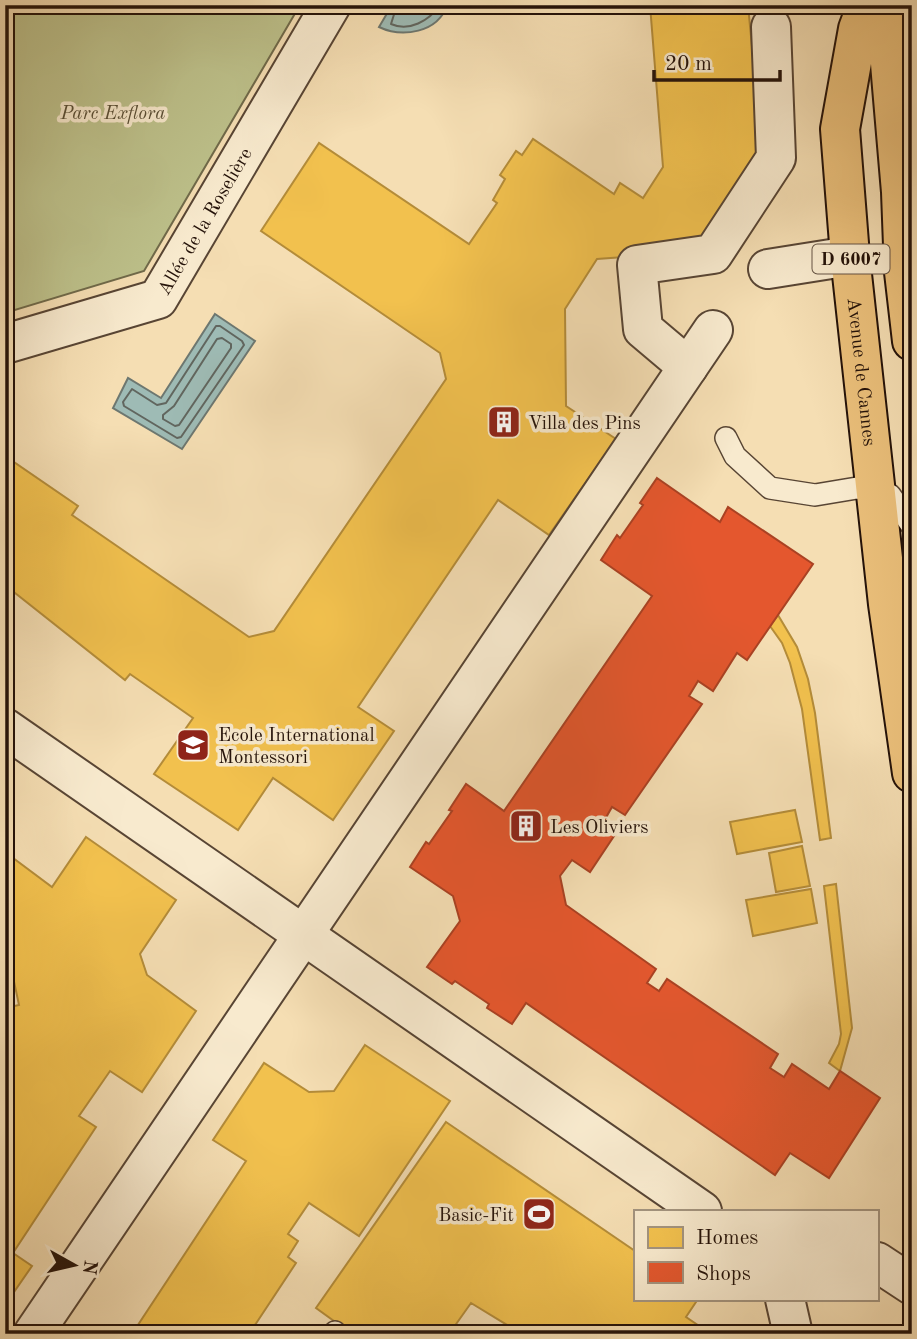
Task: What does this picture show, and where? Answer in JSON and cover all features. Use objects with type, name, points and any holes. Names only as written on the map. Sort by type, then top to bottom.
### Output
[{"type":"main road","name":"Avenue de Cannes","points":[[867,5],[858,29],[840,129],[850,256],[888,604],[912,773]]},
{"type":"main road","name":"D 6007","points":[[885,5],[912,341]]},
{"type":"street","name":"Allée de la Roselière","points":[[5,344],[158,299],[331,5]]},
{"type":"street","points":[[688,366],[643,329],[638,265],[713,254],[776,158],[771,27]]},
{"type":"street","points":[[768,269],[850,256]]},
{"type":"street","points":[[33,1334],[713,330]]},
{"type":"street","points":[[5,728],[701,1210]]},
{"type":"street","points":[[878,1263],[912,1285]]},
{"type":"street","points":[[785,1300],[793,1334]]},
{"type":"lane","points":[[726,438],[735,456],[770,488],[815,495],[857,488],[877,490],[890,495],[912,526]]},
{"type":"green space","name":"Parc Exflora","points":[[5,5],[300,5],[144,271],[5,313]]},
{"type":"water","points":[[392,5],[447,5],[436,22],[428,27],[418,31],[398,32],[379,27]]},
{"type":"water","points":[[215,314],[255,341],[182,449],[113,408],[128,378],[161,398]]},
{"type":"building: Homes","name":"Villa des Pins","points":[[650,5],[748,5],[763,163],[703,244],[680,253],[597,259],[565,309],[566,406],[616,439],[549,535],[498,500],[358,707],[394,731],[333,820],[273,778],[238,830],[154,774],[193,718],[130,674],[125,680],[5,585],[5,456],[78,506],[72,515],[249,637],[274,631],[446,379],[440,353],[261,231],[319,143],[469,244],[497,203],[493,200],[505,179],[500,175],[516,151],[522,155],[533,139],[614,194],[620,183],[643,198],[663,167]]},
{"type":"building: Homes","points":[[778,615],[797,647],[808,679],[831,838],[820,840],[802,709],[790,663],[782,643],[770,626]]},
{"type":"building: Homes","points":[[795,810],[802,842],[737,854],[730,822]]},
{"type":"building: Homes","points":[[86,837],[176,900],[140,954],[147,975],[196,1011],[142,1092],[110,1071],[79,1116],[96,1127],[13,1253],[32,1266],[5,1305],[5,1008],[19,1005],[12,972],[5,973],[5,852],[52,887]]},
{"type":"building: Homes","points":[[802,846],[810,886],[776,892],[769,853]]},
{"type":"building: Homes","points":[[836,884],[852,1028],[840,1071],[829,1063],[841,1034],[824,886]]},
{"type":"building: Homes","points":[[811,889],[817,923],[753,936],[746,900]]},
{"type":"building: Homes","points":[[365,1045],[450,1101],[359,1236],[309,1203],[288,1234],[298,1241],[288,1257],[296,1263],[249,1334],[132,1334],[246,1161],[213,1140],[264,1063],[309,1092],[334,1091]]},
{"type":"building: Homes","points":[[446,1122],[634,1250],[634,1300],[697,1300],[686,1317],[711,1334],[522,1334],[471,1303],[449,1334],[352,1334],[316,1308]]},
{"type":"building: Shops","name":"Les Oliviers","points":[[657,478],[720,522],[728,507],[813,564],[747,660],[737,653],[713,691],[698,681],[689,696],[702,704],[625,815],[612,807],[604,821],[618,830],[590,872],[572,860],[560,876],[566,905],[656,969],[647,983],[659,991],[667,979],[778,1054],[770,1068],[784,1077],[792,1064],[829,1089],[840,1071],[880,1098],[829,1178],[790,1153],[775,1175],[526,1003],[512,1024],[487,1008],[489,1004],[455,981],[452,984],[427,967],[460,921],[453,896],[410,867],[426,842],[429,844],[452,811],[449,810],[466,784],[504,811],[652,596],[601,560],[617,535],[620,538],[643,505],[640,503]]},
{"type":"place","name":"Villa des Pins","points":[[504,422]]},
{"type":"place","name":"Ecole International Montessori","points":[[193,745]]},
{"type":"place","name":"Les Oliviers","points":[[526,826]]},
{"type":"place","name":"Basic-Fit","points":[[539,1214]]}]
